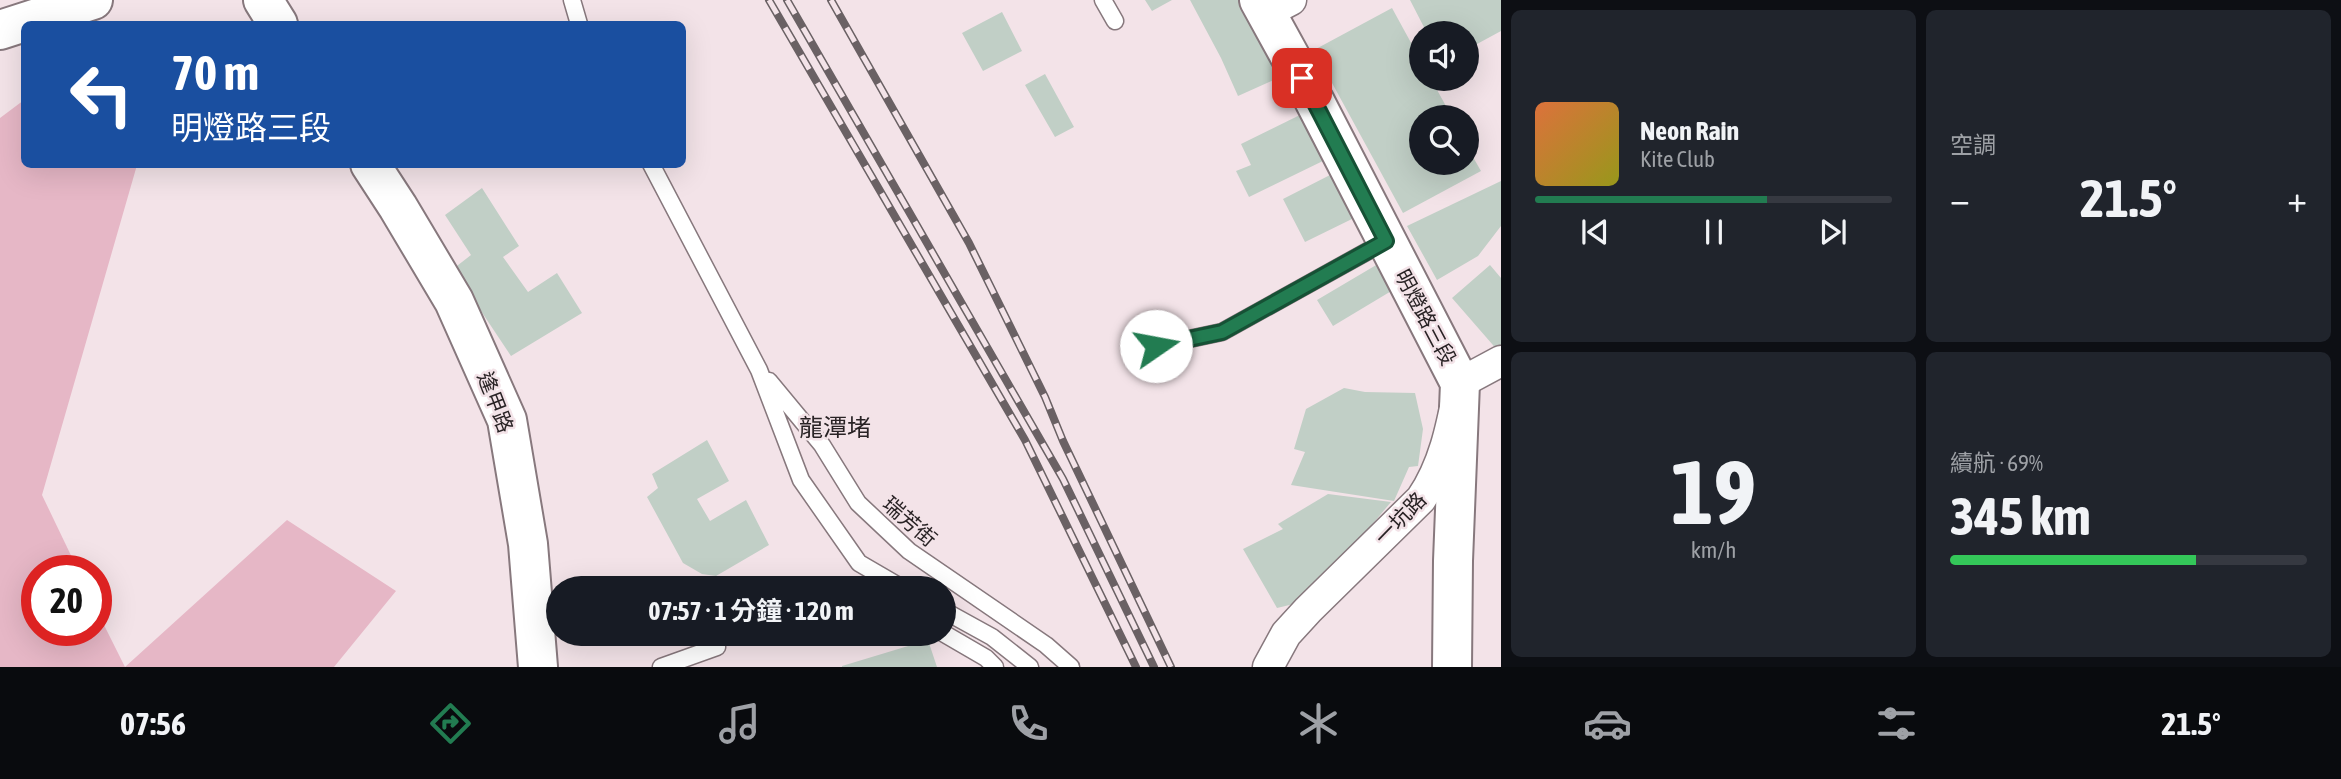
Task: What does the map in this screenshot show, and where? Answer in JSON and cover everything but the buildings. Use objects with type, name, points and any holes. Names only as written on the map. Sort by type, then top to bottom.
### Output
[{"type":"street","points":[[28,21],[93,0]]},
{"type":"street","points":[[263,0],[276,21]]},
{"type":"street","name":"明燈路三段","points":[[1272,4],[1314,100],[1460,383],[1452,667]]},
{"type":"street","points":[[0,30],[21,23]]},
{"type":"street","name":"逢甲路","points":[[373,168],[454,302],[507,420],[528,544],[538,667]]},
{"type":"street","points":[[1460,383],[1501,361]]},
{"type":"street","name":"一坑路","points":[[1268,667],[1286,634],[1421,499],[1434,480],[1451,432],[1460,383]]},
{"type":"lane","points":[[572,0],[578,21]]},
{"type":"lane","points":[[1103,0],[1115,21]]},
{"type":"lane","name":"瑞芳街","points":[[653,168],[759,370],[800,480],[859,563],[880,576]]},
{"type":"lane","points":[[1156,346],[1222,332],[1386,241]]},
{"type":"lane","name":"瑞芳街","points":[[759,370],[822,446],[858,503],[909,551],[1046,645],[1071,667]]},
{"type":"lane","points":[[956,617],[992,637],[1030,667]]},
{"type":"lane","points":[[956,641],[986,658],[995,667]]},
{"type":"lane","points":[[662,667],[717,647]]},
{"type":"shaded area","points":[[21,102],[21,168],[136,168],[42,495],[71,555],[21,555],[21,646],[112,646],[112,641],[125,667],[0,667],[0,118]]},
{"type":"shaded area","points":[[287,520],[396,591],[334,667],[125,667]]},
{"type":"railway","points":[[769,0],[1025,440],[1136,667]]},
{"type":"railway","points":[[787,0],[1063,479],[1154,667]]},
{"type":"railway","points":[[831,0],[969,243],[1045,397],[1063,441],[1171,667]]},
{"type":"district","name":"龍潭堵","points":[[835,427]]},
{"type":"route","points":[[1156,346],[1222,332],[1386,241],[1302,78]]}]
